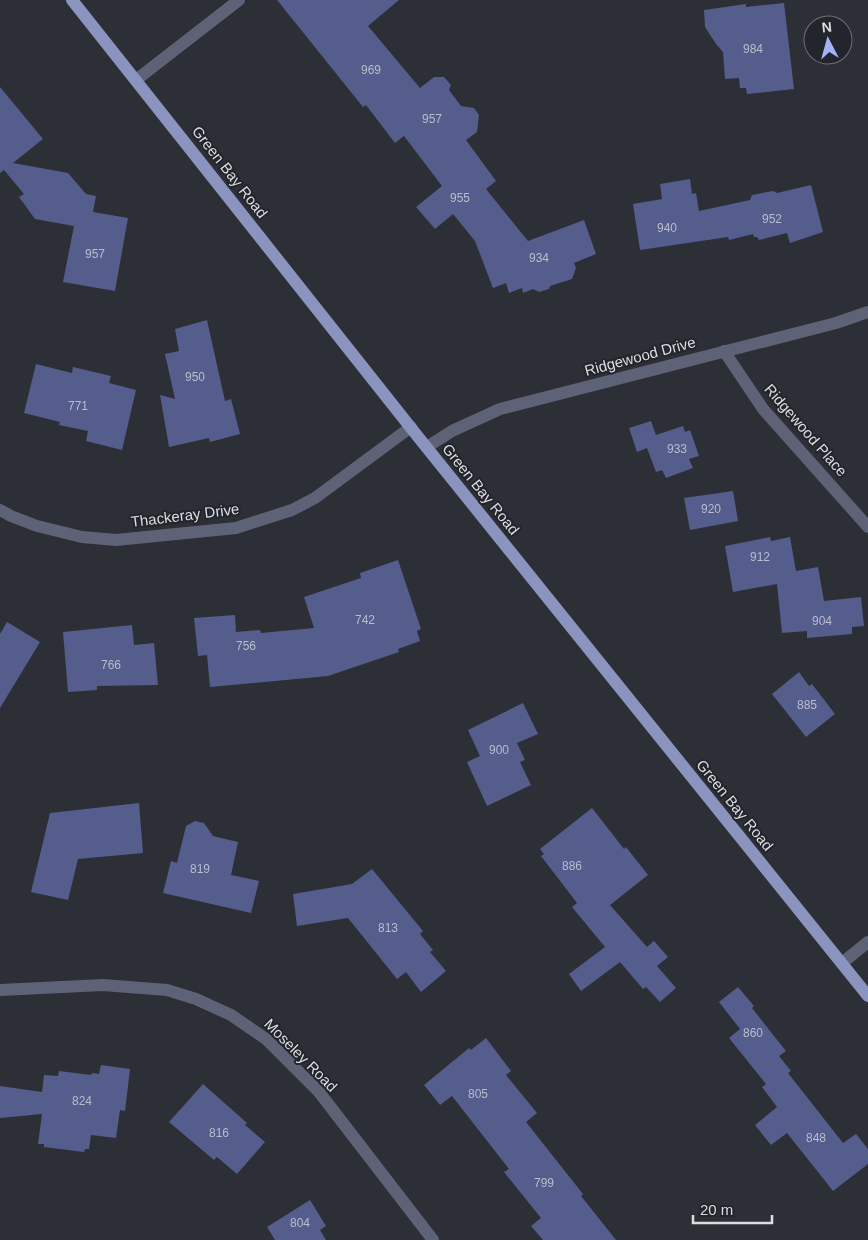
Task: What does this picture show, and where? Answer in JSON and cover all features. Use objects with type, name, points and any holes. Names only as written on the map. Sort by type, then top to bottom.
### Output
[{"type":"main road","name":"Green Bay Road","points":[[72,0],[411,427],[868,996]]},
{"type":"street","points":[[136,80],[239,0]]},
{"type":"street","name":"Ridgewood Drive","points":[[427,447],[452,431],[500,409],[836,323],[868,312]]},
{"type":"street","name":"Ridgewood Place","points":[[724,351],[763,410],[868,526]]},
{"type":"street","name":"Thackeray Drive","points":[[0,510],[37,526],[82,537],[116,540],[236,528],[292,510],[315,498],[411,427]]},
{"type":"street","points":[[842,963],[868,942]]},
{"type":"street","name":"Moseley Road","points":[[0,990],[103,985],[167,990],[196,999],[232,1015],[266,1038],[319,1092],[433,1240]]},
{"type":"building","points":[[277,0],[399,0],[368,26],[420,88],[434,77],[444,77],[451,85],[449,90],[461,106],[474,108],[479,115],[477,132],[466,140],[496,181],[486,189],[528,241],[584,220],[596,254],[574,263],[576,268],[572,279],[550,286],[549,289],[539,292],[533,289],[523,293],[522,288],[509,293],[506,283],[493,288],[475,241],[453,214],[435,229],[416,207],[442,186],[404,136],[395,143],[366,105],[363,107]]},
{"type":"building","points":[[784,3],[794,89],[747,94],[746,88],[740,88],[739,78],[725,79],[723,52],[705,27],[704,10],[746,4],[746,7]]},
{"type":"building","points":[[0,87],[43,139],[13,163],[68,173],[86,194],[96,196],[93,212],[128,218],[115,291],[63,282],[74,226],[35,219],[19,197],[24,194],[4,170],[0,173]]},
{"type":"building","points":[[690,179],[692,194],[696,193],[699,211],[750,200],[752,195],[773,191],[777,193],[811,185],[823,232],[790,243],[787,233],[759,240],[753,234],[729,240],[728,237],[640,250],[633,204],[662,199],[660,184]]},
{"type":"building","points":[[207,320],[225,401],[231,399],[240,434],[210,442],[209,438],[169,447],[160,395],[175,399],[165,354],[179,351],[175,329]]},
{"type":"building","points":[[36,364],[72,373],[73,367],[111,376],[109,383],[136,390],[122,450],[86,441],[88,431],[59,425],[60,422],[24,413]]},
{"type":"building","points":[[651,421],[656,435],[683,426],[685,432],[690,430],[699,456],[689,459],[693,468],[666,478],[662,470],[656,472],[647,448],[637,452],[629,428]]},
{"type":"building","points":[[733,491],[738,521],[690,530],[684,498]]},
{"type":"building","points":[[770,537],[771,541],[790,537],[796,571],[818,567],[824,601],[861,597],[864,626],[852,627],[852,634],[807,638],[807,631],[782,633],[777,584],[733,592],[725,546]]},
{"type":"building","points":[[398,560],[421,629],[417,631],[420,641],[398,649],[399,652],[328,676],[210,687],[207,655],[198,656],[194,618],[235,615],[236,632],[260,630],[261,633],[314,628],[304,597],[361,578],[360,573]]},
{"type":"building","points":[[7,622],[40,642],[0,708],[0,634]]},
{"type":"building","points":[[132,625],[134,645],[154,643],[158,685],[97,686],[97,690],[68,692],[63,632]]},
{"type":"building","points":[[799,672],[809,686],[812,684],[835,714],[806,737],[772,694]]},
{"type":"building","points":[[523,703],[538,734],[517,743],[525,760],[520,762],[531,785],[487,806],[467,762],[480,756],[468,730]]},
{"type":"building","points":[[139,803],[143,853],[78,859],[68,900],[31,892],[50,813]]},
{"type":"building","points":[[592,808],[624,849],[626,847],[648,875],[610,905],[647,947],[654,941],[668,957],[657,966],[676,988],[660,1002],[646,987],[643,989],[620,962],[581,991],[569,974],[605,947],[572,907],[577,903],[541,856],[544,854],[540,849]]},
{"type":"building","points":[[195,821],[204,823],[213,836],[238,842],[231,875],[259,881],[251,913],[163,893],[171,861],[177,863],[186,826]]},
{"type":"building","points":[[372,869],[423,931],[420,934],[433,950],[430,952],[446,971],[421,992],[406,972],[397,979],[348,918],[297,926],[293,894],[352,884]]},
{"type":"building","points":[[738,987],[786,1051],[779,1056],[791,1071],[788,1073],[843,1143],[856,1134],[868,1149],[868,1164],[833,1191],[787,1133],[771,1145],[755,1125],[777,1107],[762,1087],[766,1084],[729,1038],[740,1029],[719,1002]]},
{"type":"building","points":[[486,1038],[511,1071],[506,1075],[537,1113],[526,1122],[583,1194],[581,1196],[616,1240],[543,1240],[531,1226],[541,1218],[504,1172],[509,1169],[452,1096],[440,1105],[424,1085],[469,1048],[471,1050]]},
{"type":"building","points":[[101,1065],[130,1069],[125,1111],[120,1110],[116,1138],[91,1135],[89,1149],[85,1149],[84,1152],[44,1147],[44,1144],[38,1144],[42,1114],[0,1118],[0,1086],[42,1092],[44,1075],[58,1076],[59,1071],[91,1075],[92,1073],[99,1074]]},
{"type":"building","points":[[203,1084],[247,1123],[245,1125],[265,1142],[237,1174],[217,1157],[214,1160],[169,1122]]},
{"type":"building","points":[[310,1200],[326,1226],[320,1230],[326,1240],[275,1240],[267,1227]]}]
